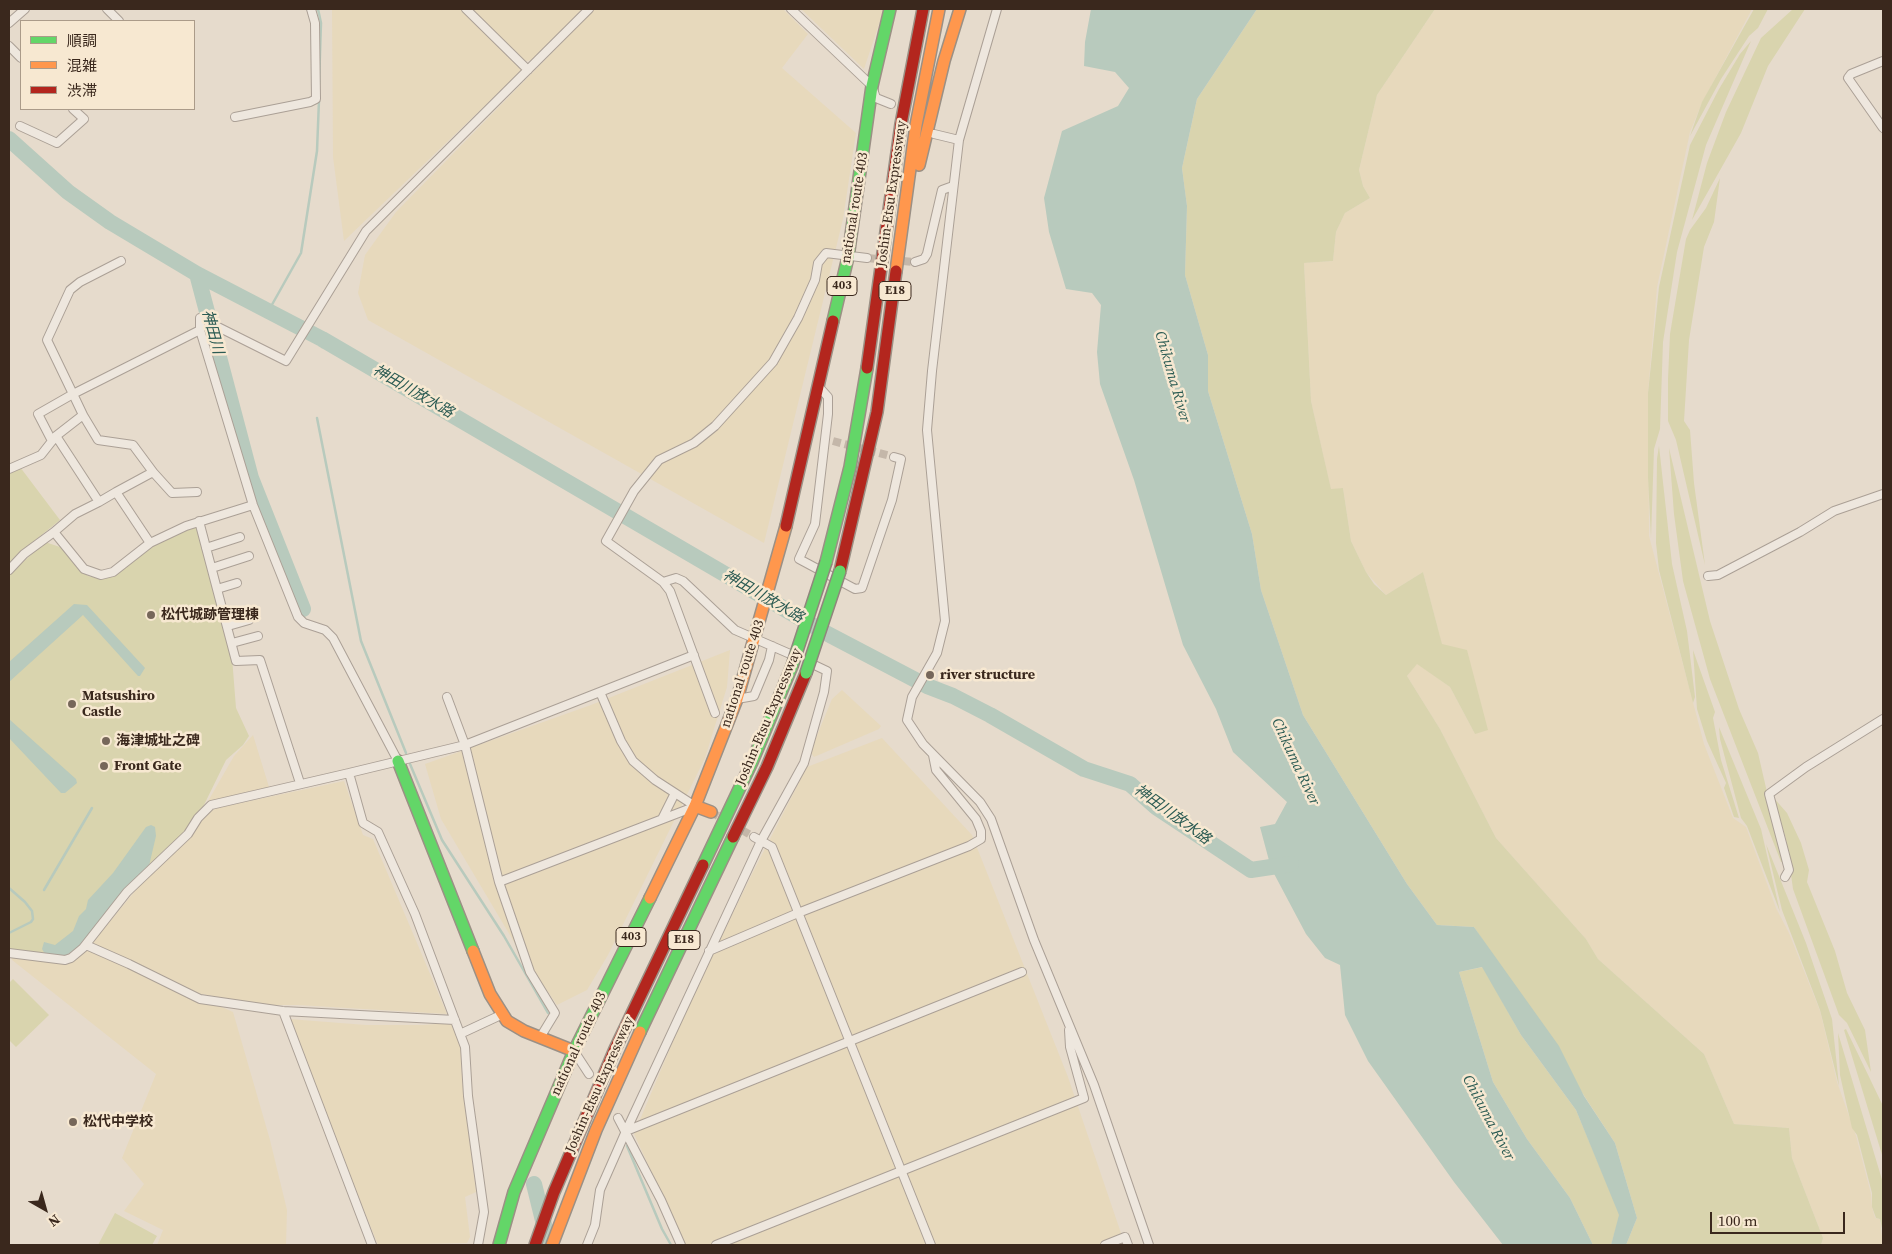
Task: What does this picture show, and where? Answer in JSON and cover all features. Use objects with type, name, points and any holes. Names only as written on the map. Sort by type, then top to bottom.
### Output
[{"type":"main road","name":"national route 403","points":[[499,1245],[514,1192],[574,1051],[695,806],[737,699],[778,560],[848,257],[872,86],[890,9]]},
{"type":"main road","name":"Joshin-Etsu Expressway","points":[[535,1245],[554,1192],[615,1049],[752,762],[792,666],[826,562],[850,468],[861,411],[901,124],[923,9]]},
{"type":"main road","name":"Joshin-Etsu Expressway","points":[[552,1245],[565,1209],[629,1056],[767,767],[806,673],[840,571],[866,465],[886,356],[916,125],[939,9]]},
{"type":"main road","points":[[886,356],[919,166],[944,61],[960,9]]},
{"type":"main road","points":[[398,761],[490,994],[507,1021],[524,1031],[541,1036],[574,1051]]},
{"type":"main road","points":[[695,806],[711,812]]},
{"type":"street","points":[[9,23],[25,9]]},
{"type":"street","points":[[107,9],[118,20]]},
{"type":"street","points":[[236,117],[310,102],[316,98],[315,23],[312,9]]},
{"type":"street","points":[[466,9],[528,70]]},
{"type":"street","points":[[398,761],[333,638],[325,630],[304,623],[298,617],[253,505],[200,330],[200,318],[286,360],[366,231],[589,9]]},
{"type":"street","points":[[791,9],[872,86],[876,98],[891,104]]},
{"type":"street","points":[[998,9],[959,140],[952,186],[928,430],[945,621],[937,653],[912,696],[907,720],[908,725],[932,754],[980,802],[991,819],[1034,940],[1094,1085],[1149,1245]]},
{"type":"street","points":[[9,46],[20,57]]},
{"type":"street","points":[[1883,61],[1851,74],[1848,78],[1883,128]]},
{"type":"street","points":[[20,126],[57,143],[84,119],[74,110]]},
{"type":"street","points":[[934,134],[959,140]]},
{"type":"street","points":[[915,262],[924,259],[927,254],[942,190],[952,186]]},
{"type":"street","points":[[716,713],[670,591],[663,582],[606,541],[634,491],[660,460],[694,442],[719,422],[773,362],[798,318],[815,280],[818,263],[826,253],[867,258]]},
{"type":"street","points":[[120,261],[80,282],[70,290],[47,340],[83,415],[98,440],[132,445],[172,493],[196,492]]},
{"type":"street","points":[[100,502],[38,414],[73,394],[200,330]]},
{"type":"street","points":[[819,387],[828,397],[815,524],[799,559],[854,589],[862,588],[892,500],[901,459],[894,456]]},
{"type":"street","points":[[9,469],[41,454],[54,439],[83,415]]},
{"type":"street","points":[[824,440],[833,441]]},
{"type":"street","points":[[9,570],[24,554],[75,514],[153,472]]},
{"type":"street","points":[[116,492],[150,543]]},
{"type":"street","points":[[1708,576],[1718,575],[1800,532],[1834,511],[1883,494]]},
{"type":"street","points":[[54,532],[84,569],[101,575],[113,572],[150,543],[199,521],[253,505]]},
{"type":"street","points":[[199,521],[236,661],[260,660],[300,783]]},
{"type":"street","points":[[206,548],[240,537]]},
{"type":"street","points":[[212,568],[249,556]]},
{"type":"street","points":[[587,1245],[595,1225],[600,1190],[626,1130],[709,952],[758,839],[804,763],[823,698],[827,671],[735,630],[683,581],[676,578],[663,582]]},
{"type":"street","points":[[217,589],[237,583]]},
{"type":"street","points":[[228,626],[249,620]]},
{"type":"street","points":[[232,643],[258,636]]},
{"type":"street","points":[[737,699],[754,696],[769,660],[772,646]]},
{"type":"street","points":[[9,952],[65,960],[71,958],[86,945],[127,892],[188,834],[198,818],[211,805],[465,745],[694,655]]},
{"type":"street","points":[[600,692],[621,741],[633,761],[695,806]]},
{"type":"street","points":[[447,697],[465,745],[499,882],[530,972],[555,1014],[541,1036]]},
{"type":"street","points":[[1784,877],[1788,870],[1769,794],[1806,767],[1883,719]]},
{"type":"street","points":[[709,952],[798,913],[969,846],[981,839],[981,830],[976,819],[936,770],[932,754]]},
{"type":"street","points":[[350,773],[363,823],[378,832],[415,914],[465,1047],[468,1096],[484,1212],[478,1245]]},
{"type":"street","points":[[662,819],[675,793]]},
{"type":"street","points":[[499,882],[695,806]]},
{"type":"street","points":[[758,839],[772,847],[932,1245]]},
{"type":"street","points":[[86,945],[200,999],[283,1012],[455,1020]]},
{"type":"street","points":[[626,1130],[850,1043],[1022,972]]},
{"type":"street","points":[[283,1012],[372,1245]]},
{"type":"street","points":[[460,1034],[503,1014]]},
{"type":"street","points":[[716,1245],[1084,1098],[1070,1047],[1068,1024]]},
{"type":"street","points":[[574,1051],[590,1074]]},
{"type":"street","points":[[618,1118],[626,1130],[681,1245]]},
{"type":"street","points":[[1105,1245],[1125,1237],[1128,1245]]},
{"type":"shaded area","points":[[332,9],[462,9],[523,69],[344,241],[333,157]]},
{"type":"shaded area","points":[[472,9],[583,9],[532,60],[525,61]]},
{"type":"shaded area","points":[[595,9],[783,9],[808,34],[782,68],[856,133],[843,219],[764,543],[368,320],[358,293],[365,255],[396,212]]},
{"type":"shaded area","points":[[801,9],[884,9],[864,69]]},
{"type":"shaded area","points":[[1257,9],[1435,9],[1377,95],[1359,170],[1363,186],[1370,198],[1345,213],[1336,232],[1333,261],[1304,263],[1311,401],[1331,489],[1343,488],[1351,541],[1374,584],[1386,595],[1423,572],[1442,644],[1467,650],[1488,730],[1475,734],[1450,687],[1417,664],[1407,676],[1440,729],[1496,838],[1586,939],[1598,959],[1704,1054],[1734,1124],[1789,1128],[1792,1158],[1823,1238],[1821,1245],[1626,1245],[1637,1218],[1615,1143],[1474,927],[1437,925],[1407,884],[1303,715],[1261,590],[1252,534],[1208,391],[1208,355],[1185,275],[1187,206],[1182,168],[1197,99]]},
{"type":"shaded area","points":[[1435,9],[1752,9],[1701,105],[1690,132],[1657,287],[1648,392],[1649,536],[1704,744],[1733,818],[1746,827],[1776,908],[1789,933],[1820,1011],[1837,1082],[1856,1136],[1871,1194],[1875,1218],[1880,1219],[1883,1245],[1821,1245],[1823,1238],[1792,1158],[1789,1128],[1734,1124],[1704,1054],[1598,959],[1586,939],[1496,838],[1440,729],[1407,676],[1417,663],[1450,687],[1475,734],[1442,645],[1423,572],[1386,595],[1366,572],[1351,541],[1343,488],[1331,490],[1311,401],[1304,263],[1333,261],[1336,232],[1345,213],[1370,198],[1363,186],[1359,170],[1377,95]]},
{"type":"shaded area","points":[[1754,9],[1768,9],[1758,28],[1749,36],[1721,79],[1690,136],[1702,102]]},
{"type":"shaded area","points":[[1793,9],[1805,9],[1768,66],[1741,133],[1692,220],[1707,163],[1726,112],[1761,38]]},
{"type":"shaded area","points":[[1751,41],[1706,145],[1677,252],[1663,342],[1660,429],[1654,449],[1651,538],[1648,477],[1648,393],[1659,287],[1690,145],[1719,89],[1740,54]]},
{"type":"shaded area","points":[[1720,178],[1714,222],[1704,247],[1689,340],[1684,421],[1690,430],[1694,483],[1705,565],[1676,440],[1668,421],[1668,379],[1670,334],[1686,239],[1690,230],[1706,208]]},
{"type":"shaded area","points":[[1659,446],[1672,564],[1687,631],[1695,697],[1693,703],[1659,570],[1656,543],[1657,459]]},
{"type":"shaded area","points":[[1669,448],[1710,621],[1739,709],[1758,753],[1783,862],[1781,862],[1710,679],[1683,581],[1674,514]]},
{"type":"shaded area","points":[[20,467],[60,520],[23,550],[9,566],[9,472]]},
{"type":"shaded area","name":"Matsushiro Castle","points":[[196,524],[232,657],[236,708],[249,736],[243,745],[226,760],[203,807],[184,833],[65,956],[9,949],[9,575],[45,542],[60,547],[88,576],[101,579],[120,571],[156,543]]},
{"type":"shaded area","points":[[730,650],[727,687],[705,758],[608,955],[587,990],[557,1005],[517,947],[441,819],[425,764],[591,705]]},
{"type":"shaded area","points":[[1693,650],[1715,712],[1713,718],[1721,760],[1739,818],[1734,817],[1724,788],[1726,783],[1707,741],[1697,709]]},
{"type":"shaded area","points":[[842,690],[881,726],[879,729],[814,757],[811,753],[813,745],[832,699]]},
{"type":"shaded area","points":[[1719,727],[1761,829],[1780,912],[1747,826],[1741,818],[1720,739]]},
{"type":"shaded area","points":[[253,735],[269,787],[207,803],[234,756]]},
{"type":"shaded area","points":[[882,738],[972,835],[1068,1077],[1125,1245],[685,1245],[634,1134],[687,1008],[750,878],[807,767]]},
{"type":"shaded area","points":[[344,781],[363,835],[373,839],[447,1014],[298,1005],[259,1005],[197,993],[92,943],[141,884],[175,851],[207,813],[217,808]]},
{"type":"shaded area","points":[[1773,797],[1787,813],[1801,843],[1809,870],[1807,882],[1835,951],[1847,993],[1865,1030],[1871,1072],[1847,1023],[1839,1015],[1793,889],[1786,839]]},
{"type":"shaded area","points":[[1766,844],[1806,943],[1832,1019],[1839,1086],[1820,1010],[1782,910]]},
{"type":"shaded area","points":[[87,948],[233,1012],[270,1140],[287,1210],[286,1245],[157,1245],[163,1230],[124,1211],[144,1184],[122,1158],[156,1074],[12,960],[11,955],[67,963],[79,957]]},
{"type":"shaded area","points":[[1483,967],[1521,1035],[1576,1110],[1620,1215],[1611,1245],[1593,1245],[1570,1198],[1527,1139],[1493,1082],[1459,972]]},
{"type":"shaded area","points":[[13,979],[49,1015],[16,1047],[9,1040],[9,983]]},
{"type":"shaded area","points":[[289,1019],[366,1025],[452,1023],[461,1048],[462,1078],[476,1192],[465,1197],[470,1237],[467,1243],[378,1245],[312,1084]]},
{"type":"shaded area","points":[[1846,1029],[1883,1106],[1883,1158],[1844,1030]]},
{"type":"shaded area","points":[[1838,1033],[1883,1183],[1883,1233],[1880,1219],[1876,1218],[1872,1207],[1872,1193],[1857,1135],[1852,1128],[1846,1102],[1840,1075]]},
{"type":"shaded area","points":[[115,1213],[157,1236],[152,1245],[98,1245]]},
{"type":"water","name":"Chikuma River","points":[[1091,9],[1257,9],[1197,99],[1182,168],[1187,206],[1185,275],[1208,355],[1208,391],[1252,534],[1261,590],[1303,715],[1407,884],[1437,925],[1474,927],[1559,1046],[1584,1096],[1615,1143],[1637,1218],[1626,1245],[1611,1245],[1619,1215],[1576,1110],[1521,1035],[1482,967],[1459,972],[1493,1082],[1527,1139],[1570,1198],[1593,1245],[1503,1245],[1454,1182],[1368,1061],[1345,1015],[1340,965],[1325,958],[1306,934],[1271,868],[1260,827],[1275,824],[1287,802],[1233,752],[1216,709],[1183,645],[1134,480],[1100,384],[1097,352],[1101,305],[1092,293],[1066,289],[1049,232],[1044,198],[1062,131],[1118,106],[1129,88],[1115,72],[1084,66],[1085,42]]},
{"type":"water","points":[[74,604],[87,605],[145,668],[140,676],[83,615],[9,682],[9,662]]},
{"type":"water","points":[[9,719],[76,779],[77,783],[65,793],[61,793],[9,738]]},
{"type":"water","points":[[151,825],[155,827],[156,836],[149,866],[83,945],[65,956],[45,954],[42,949],[44,942],[55,945],[73,931],[79,916],[86,909],[88,900],[113,873],[146,827]]},
{"type":"waterway","points":[[318,9],[321,23],[319,84]]},
{"type":"waterway","points":[[269,310],[301,253],[317,151],[319,100]]},
{"type":"waterway","name":"神田川放水路","points":[[9,139],[68,192],[110,222],[197,274],[322,339],[824,632],[927,686],[953,696],[990,715],[1084,769],[1130,784],[1156,807],[1251,870],[1291,864]]},
{"type":"waterway","name":"神田川","points":[[197,274],[251,478],[303,609]]},
{"type":"waterway","name":"神田川放水路","points":[[322,339],[322,347]]},
{"type":"waterway","points":[[317,418],[361,641],[406,753]]},
{"type":"waterway","points":[[410,764],[442,840],[504,936],[548,1013]]},
{"type":"waterway","points":[[44,890],[92,808]]},
{"type":"waterway","points":[[9,888],[32,911],[33,919],[31,922],[9,933]]},
{"type":"waterway","points":[[627,1146],[662,1229],[671,1245]]},
{"type":"waterway","name":"神田川","points":[[534,1184],[549,1245]]},
{"type":"tunnel","points":[[867,258],[915,262]]},
{"type":"tunnel","points":[[833,441],[894,457]]},
{"type":"tunnel","points":[[711,812],[754,837]]},
{"type":"traffic: fast","points":[[833,321],[848,257],[872,86],[890,9]]},
{"type":"traffic: fast","points":[[826,562],[850,467],[867,368]]},
{"type":"traffic: fast","points":[[792,666],[826,562]]},
{"type":"traffic: fast","points":[[806,673],[840,571]]},
{"type":"traffic: fast","points":[[703,865],[752,762],[792,666]]},
{"type":"traffic: fast","points":[[398,761],[473,951]]},
{"type":"traffic: fast","points":[[640,1032],[733,837]]},
{"type":"traffic: fast","points":[[499,1245],[514,1192],[574,1051],[650,898]]},
{"type":"traffic: slow","points":[[896,271],[916,125],[939,9]]},
{"type":"traffic: slow","points":[[919,165],[944,61],[960,9]]},
{"type":"traffic: slow","points":[[650,898],[695,806],[737,699],[786,526]]},
{"type":"traffic: slow","points":[[695,806],[711,812]]},
{"type":"traffic: slow","points":[[473,951],[490,994],[507,1021],[524,1031],[574,1051]]},
{"type":"traffic: slow","points":[[552,1245],[596,1130],[640,1032]]},
{"type":"traffic: jam","points":[[867,368],[901,124],[923,9]]},
{"type":"traffic: jam","points":[[840,571],[877,412],[896,271]]},
{"type":"traffic: jam","points":[[786,526],[833,321]]},
{"type":"traffic: jam","points":[[733,837],[767,767],[806,673]]},
{"type":"traffic: jam","points":[[535,1245],[554,1192],[615,1049],[703,865]]},
{"type":"place","name":"松代城跡管理棟","points":[[151,615]]},
{"type":"place","name":"river structure","points":[[930,675]]},
{"type":"place","name":"Matsushiro Castle","points":[[72,704]]},
{"type":"place","name":"海津城址之碑","points":[[106,741]]},
{"type":"place","name":"Front Gate","points":[[104,766]]},
{"type":"place","name":"松代中学校","points":[[73,1122]]}]
